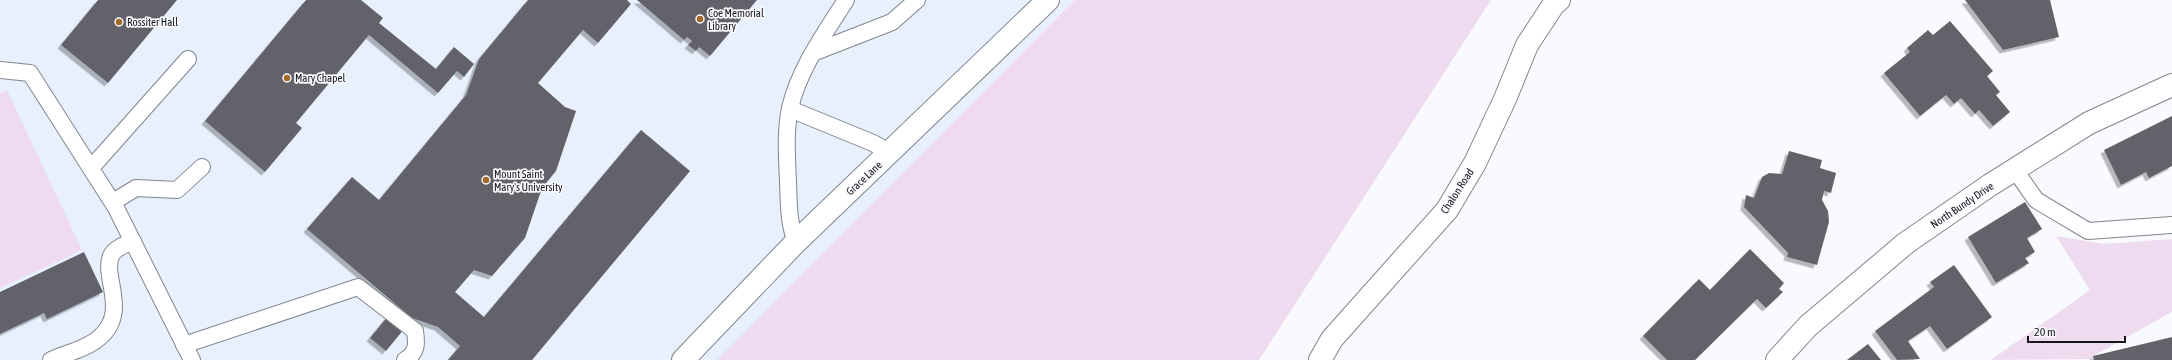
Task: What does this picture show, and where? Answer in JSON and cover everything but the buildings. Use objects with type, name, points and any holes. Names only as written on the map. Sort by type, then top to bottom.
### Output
[{"type":"street","name":"Grace Lane","points":[[683,360],[796,242],[1048,0]]},
{"type":"street","name":"Chalon Road","points":[[1320,360],[1332,338],[1447,210],[1475,163],[1505,99],[1527,46],[1554,4],[1559,0]]},
{"type":"street","name":"North Bundy Drive","points":[[1777,360],[1808,326],[1906,243],[2015,170],[2089,123],[2172,85]]},
{"type":"lane","points":[[796,242],[790,227],[786,146],[790,109],[798,84],[846,0]]},
{"type":"lane","points":[[815,52],[892,22],[917,0]]},
{"type":"lane","points":[[91,168],[188,59]]},
{"type":"lane","points":[[0,70],[30,73],[113,202],[192,360]]},
{"type":"lane","points":[[790,109],[873,143],[890,153]]},
{"type":"lane","points":[[113,202],[136,188],[177,190],[202,167]]},
{"type":"lane","points":[[2015,170],[2036,200],[2088,231],[2172,225]]},
{"type":"lane","points":[[51,360],[92,344],[106,331],[110,324],[115,301],[110,260],[117,250],[133,240]]},
{"type":"lane","points":[[184,345],[358,287],[415,331],[416,349],[412,356],[405,360]]},
{"type":"shaded area","name":"Mount Saint Mary's University","points":[[0,0],[1149,0],[797,360],[0,360]]},
{"type":"shaded area","points":[[1075,0],[1491,0],[1259,360],[717,360]]},
{"type":"shaded area","points":[[7,90],[82,250],[0,288],[0,93]]},
{"type":"shaded area","points":[[2056,236],[2104,244],[2172,239],[2172,312],[2093,356],[2094,359],[1991,360],[2090,290]]},
{"type":"place","name":"Coe Memorial Library","points":[[700,19]]},
{"type":"place","name":"Rossiter Hall","points":[[119,22]]},
{"type":"place","name":"Mary Chapel","points":[[287,78]]},
{"type":"place","name":"Mount Saint Mary's University","points":[[486,180]]}]
